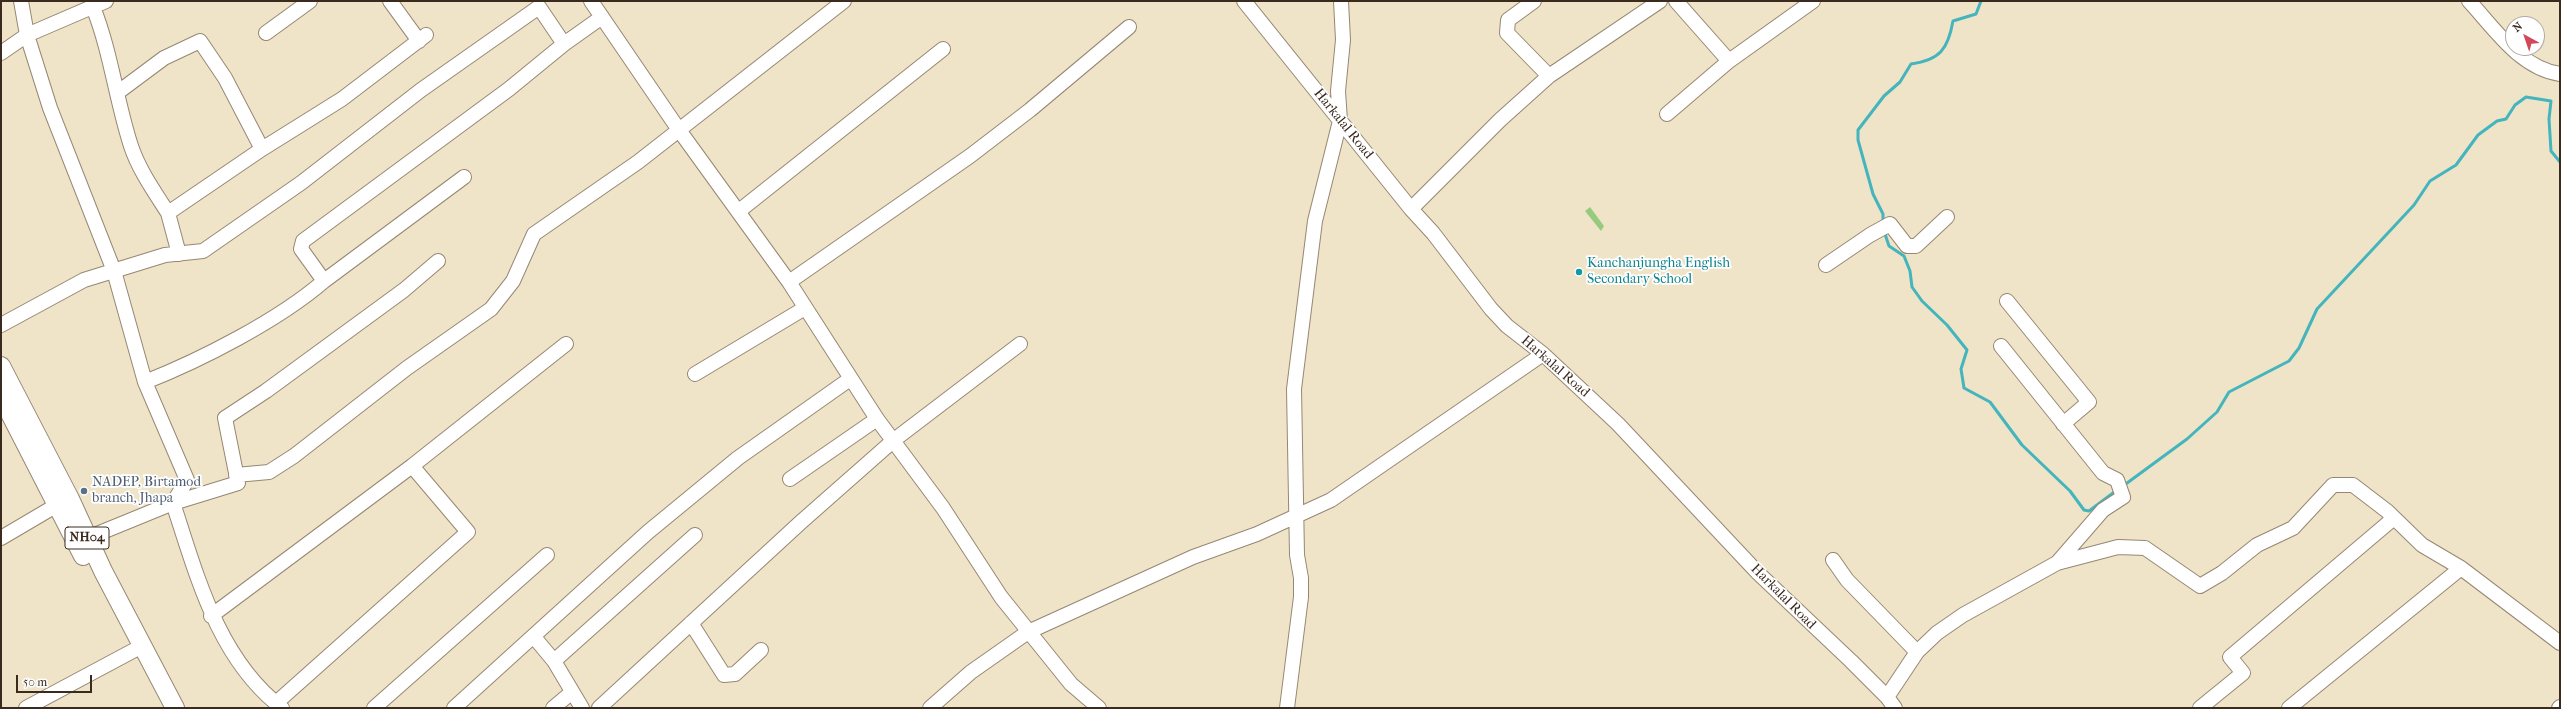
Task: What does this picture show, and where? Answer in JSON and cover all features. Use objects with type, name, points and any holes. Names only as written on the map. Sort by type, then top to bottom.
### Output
[{"type":"main road","name":"NH04","points":[[1,366],[70,499],[81,541]]},
{"type":"main road","name":"NH04","points":[[1,396],[57,505],[81,541],[137,649],[161,708]]},
{"type":"main road","name":"NH04","points":[[137,649],[175,708]]},
{"type":"street","points":[[22,1],[27,35],[50,108],[114,271],[145,382],[187,480],[173,503],[211,616],[248,675],[279,706],[468,532],[412,466]]},
{"type":"street","points":[[266,33],[310,1]]},
{"type":"street","points":[[168,213],[262,149],[342,99],[423,38],[390,1]]},
{"type":"street","points":[[591,1],[622,44],[679,130],[789,282],[877,419],[894,440],[1028,632],[1071,684],[1099,708]]},
{"type":"street","points":[[236,475],[269,472],[294,456],[353,408],[491,309],[513,281],[534,234],[638,162],[844,1]]},
{"type":"street","name":"Harkalal Road","points":[[1244,1],[1411,209],[1433,232],[1491,309],[1507,326],[1543,354],[1618,424],[1758,573],[1891,703]]},
{"type":"street","points":[[1287,708],[1300,597],[1294,389],[1303,306],[1315,221],[1340,121],[1338,91],[1343,40],[1342,1]]},
{"type":"street","points":[[1534,1],[1508,20],[1507,33],[1549,76]]},
{"type":"street","points":[[1411,209],[1500,120],[1549,76],[1660,1]]},
{"type":"street","points":[[1676,1],[1729,61]]},
{"type":"street","points":[[1667,114],[1729,61],[1813,1]]},
{"type":"street","points":[[2469,1],[2520,57],[2543,70],[2560,74]]},
{"type":"street","points":[[1,54],[27,35],[100,4],[104,34],[131,146],[143,175],[168,213],[179,254]]},
{"type":"street","points":[[1,325],[84,280],[165,255],[203,251],[253,217],[391,112],[539,7],[564,44]]},
{"type":"street","points":[[324,281],[301,249],[303,241],[509,89],[564,44],[602,17]]},
{"type":"street","points":[[789,282],[970,156],[1030,110],[1129,27]]},
{"type":"street","points":[[117,93],[164,58],[200,41],[225,78],[262,149]]},
{"type":"street","points":[[739,211],[944,49]]},
{"type":"street","points":[[145,382],[170,372],[243,335],[311,292],[464,177]]},
{"type":"street","points":[[1826,266],[1870,235],[1890,224],[1907,246],[1916,246],[1947,217]]},
{"type":"street","points":[[81,541],[173,503],[238,483],[225,418],[266,391],[404,290],[438,261]]},
{"type":"street","points":[[2007,301],[2089,402],[2063,424]]},
{"type":"street","points":[[695,374],[805,308]]},
{"type":"street","points":[[211,616],[412,466],[566,344]]},
{"type":"street","points":[[599,708],[894,440],[1020,344]]},
{"type":"street","points":[[2001,346],[2103,473],[2117,480],[2123,498],[2103,510],[2057,563]]},
{"type":"street","points":[[930,708],[971,672],[1028,632],[1193,557],[1257,534],[1297,517],[1331,500],[1543,354]]},
{"type":"street","points":[[454,708],[648,532],[738,458],[850,379]]},
{"type":"street","points":[[790,479],[877,419]]},
{"type":"street","points":[[1891,703],[1917,652],[1936,633],[1963,614],[2057,563],[2118,547],[2145,548],[2200,586],[2222,573],[2257,545],[2293,528],[2333,486],[2353,485],[2394,518],[2422,545],[2461,568],[2560,643]]},
{"type":"street","points":[[1,538],[57,505]]},
{"type":"street","points":[[2200,708],[2243,673],[2230,657],[2394,518]]},
{"type":"street","points":[[554,661],[695,535]]},
{"type":"street","points":[[374,708],[547,555]]},
{"type":"street","points":[[1833,560],[1847,580],[1917,652]]},
{"type":"street","points":[[2289,708],[2461,568]]},
{"type":"street","points":[[691,623],[724,674],[735,674],[761,650]]},
{"type":"street","points":[[534,637],[554,661],[582,708]]},
{"type":"street","points":[[26,708],[137,649]]},
{"type":"street","points":[[553,708],[572,692]]},
{"type":"green space","points":[[1590,207],[1604,226],[1601,231],[1585,211]]},
{"type":"waterway","points":[[1883,223],[1883,214],[1873,194],[1858,140],[1858,130],[1884,96],[1900,82],[1911,64],[1929,60],[1941,52],[1948,39],[1953,21],[1976,14],[1981,1]]},
{"type":"waterway","points":[[2123,486],[2187,439],[2217,412],[2229,392],[2289,361],[2299,348],[2317,309],[2414,205],[2430,181],[2456,165],[2478,135],[2497,121],[2506,119],[2515,105],[2526,97],[2551,101],[2549,119],[2551,151],[2560,162]]},
{"type":"waterway","points":[[1884,231],[1889,246],[1904,256],[1910,271],[1912,287],[1922,301],[1947,325],[1967,350],[1961,369],[1964,388],[1990,402],[2022,445],[2070,491],[2084,510],[2089,511],[2117,490]]},
{"type":"place","name":"Kanchanjungha English Secondary School","points":[[1579,272]]},
{"type":"place","name":"NADEP, Birtamod branch, Jhapa","points":[[84,491]]}]
